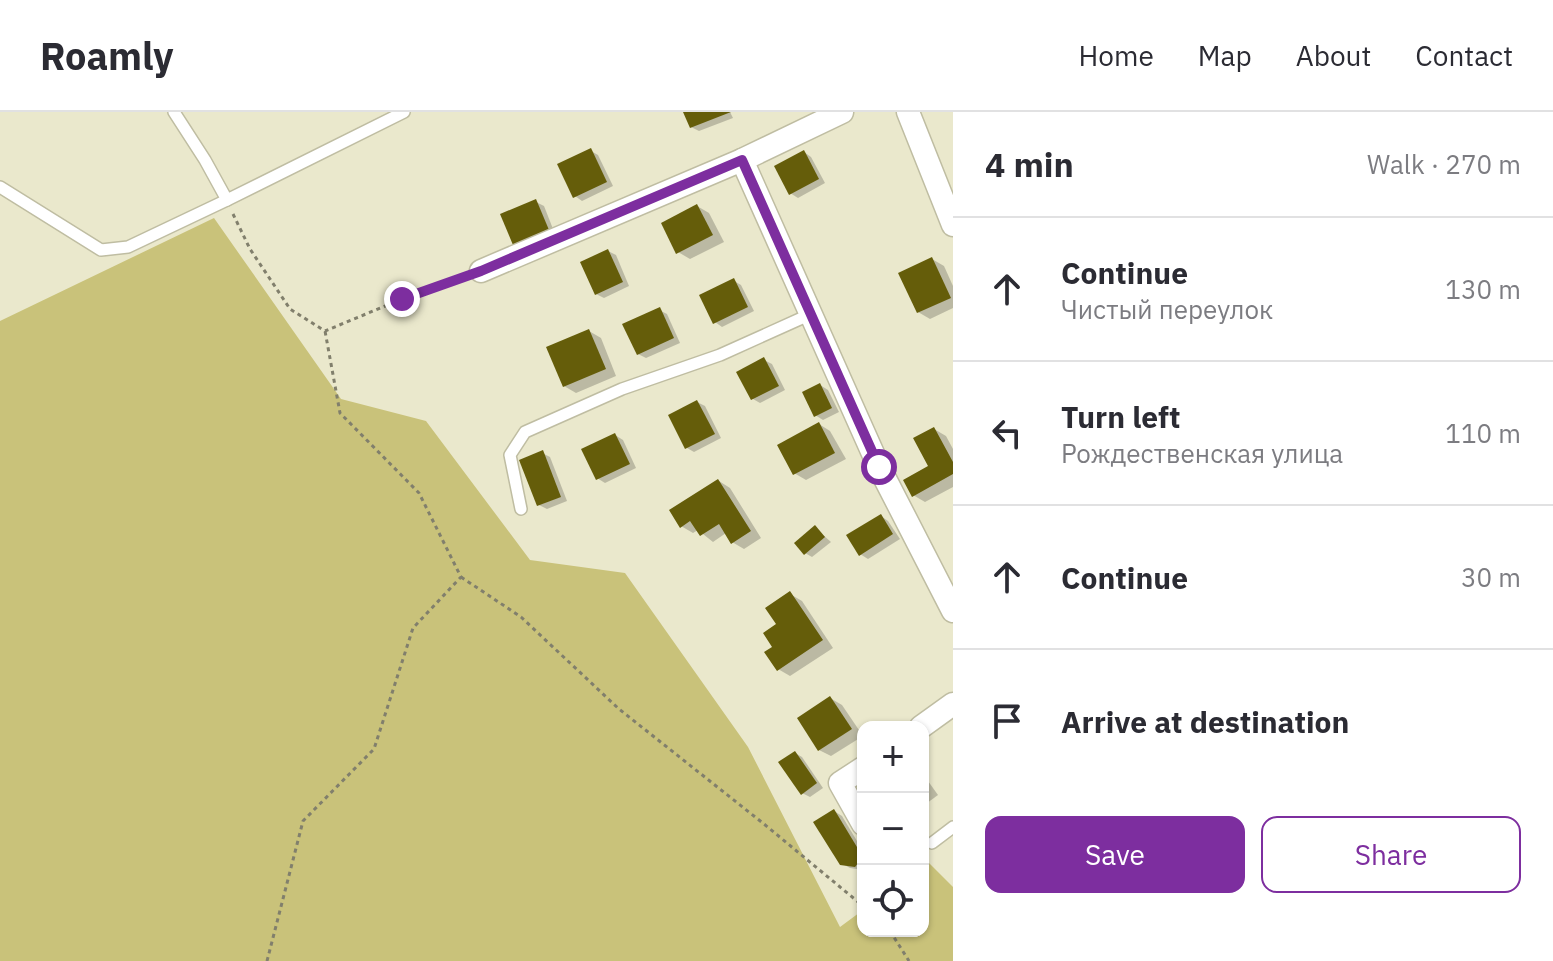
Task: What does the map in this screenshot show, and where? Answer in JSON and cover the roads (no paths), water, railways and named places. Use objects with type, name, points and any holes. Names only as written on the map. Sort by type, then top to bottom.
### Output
[{"type":"street","points":[[481,271],[742,160],[842,112]]},
{"type":"street","points":[[908,112],[953,225]]},
{"type":"street","points":[[742,160],[879,467],[953,611]]},
{"type":"street","points":[[929,721],[953,704]]},
{"type":"street","points":[[857,772],[840,783],[857,813]]},
{"type":"lane","points":[[174,112],[227,200]]},
{"type":"lane","points":[[0,187],[101,250],[128,247],[404,112]]},
{"type":"lane","points":[[521,509],[510,455],[525,432],[622,389],[720,355],[811,314]]},
{"type":"lane","points":[[932,843],[953,827]]}]
